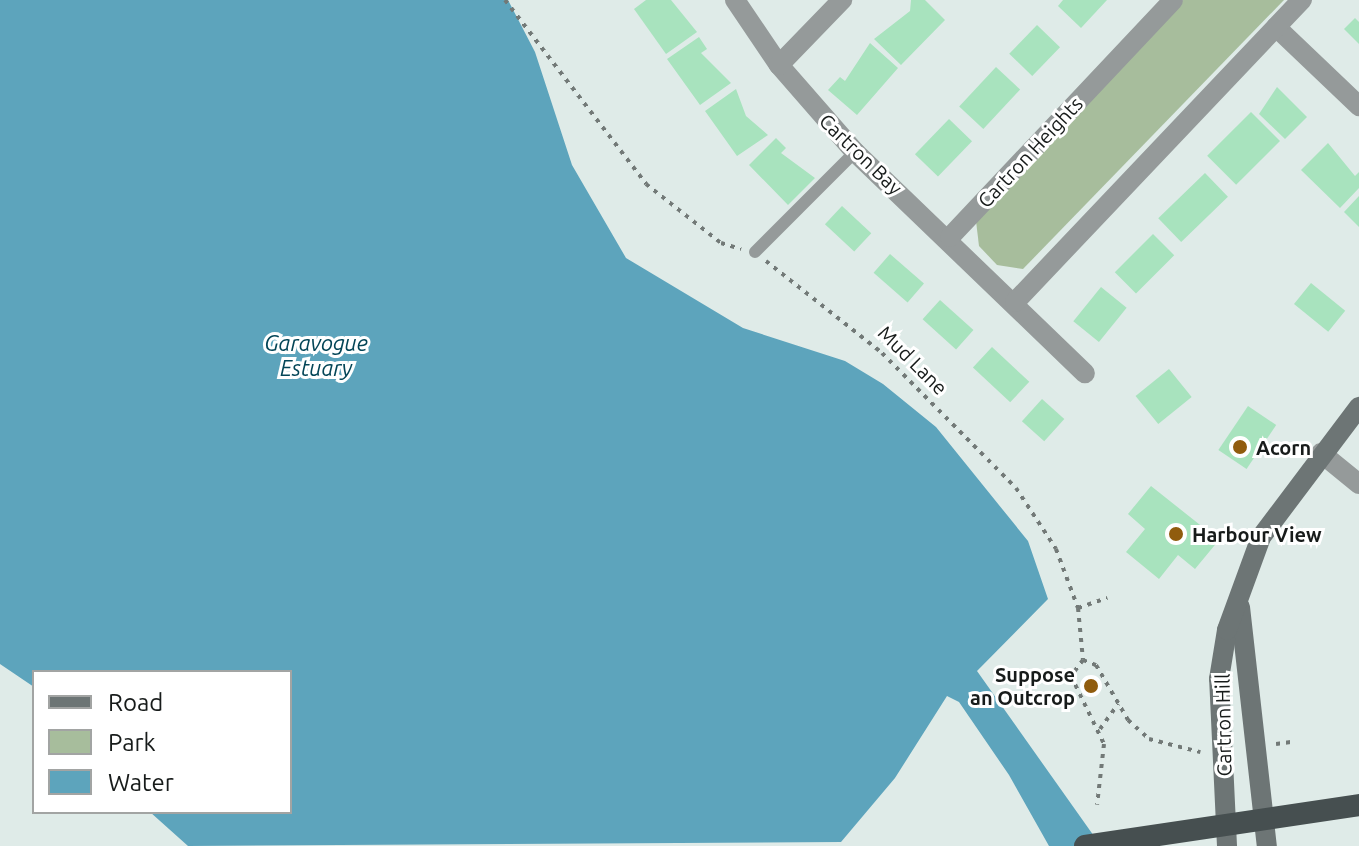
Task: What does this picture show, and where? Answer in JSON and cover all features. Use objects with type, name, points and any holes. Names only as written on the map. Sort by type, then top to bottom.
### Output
[{"type":"highway","points":[[1085,846],[1226,836],[1265,820],[1359,805]]},
{"type":"main road","name":"Cartron Hill","points":[[1226,836],[1219,679],[1227,630],[1240,607],[1261,537],[1321,453],[1359,407]]},
{"type":"main road","name":"Cartron Hill","points":[[1240,607],[1267,846]]},
{"type":"street","name":"Cartron Bay","points":[[735,0],[779,65],[855,152],[950,237]]},
{"type":"street","points":[[779,65],[842,0]]},
{"type":"street","name":"Cartron Heights","points":[[950,237],[1173,0]]},
{"type":"street","points":[[1015,302],[1302,0]]},
{"type":"street","points":[[1276,27],[1359,106]]},
{"type":"street","points":[[950,237],[1085,373]]},
{"type":"street","points":[[1321,453],[1359,484]]},
{"type":"lane","points":[[755,252],[855,152]]},
{"type":"path","points":[[505,0],[646,184],[721,243],[755,252]]},
{"type":"path","name":"Mud Lane","points":[[755,252],[882,353],[1016,488],[1056,549],[1078,608],[1083,660],[1072,685],[1100,729]]},
{"type":"path","points":[[1078,608],[1107,598]]},
{"type":"path","points":[[1083,660],[1096,665],[1118,704],[1149,739],[1183,753]]},
{"type":"path","points":[[1097,805],[1100,729],[1118,704]]},
{"type":"green space","points":[[1183,0],[1284,0],[1023,269],[997,265],[979,246],[976,221]]},
{"type":"water","name":"Garavogue Estuary","points":[[0,0],[508,0],[535,52],[572,165],[626,258],[743,328],[845,361],[883,384],[936,427],[1028,541],[1048,599],[977,671],[1101,846],[1049,846],[1009,775],[959,702],[947,696],[895,778],[841,842],[188,846],[152,814],[292,814],[292,670],[32,670],[32,686],[0,664]]},
{"type":"building","points":[[646,0],[671,0],[697,32],[666,54],[634,9]]},
{"type":"building","points":[[911,0],[925,0],[945,20],[901,65],[874,39],[910,11]]},
{"type":"building","points":[[1063,0],[1107,0],[1081,28],[1058,6]]},
{"type":"building","points":[[1355,18],[1359,22],[1359,44],[1344,29]]},
{"type":"building","points":[[1037,25],[1060,47],[1032,76],[1009,54]]},
{"type":"building","points":[[699,37],[707,49],[701,53],[731,83],[700,105],[667,59]]},
{"type":"building","points":[[870,43],[898,68],[857,115],[828,90],[840,77],[845,81]]},
{"type":"building","points":[[996,67],[1020,90],[983,129],[959,106]]},
{"type":"building","points":[[1277,87],[1307,117],[1285,139],[1259,114]]},
{"type":"building","points":[[736,89],[746,116],[768,135],[737,156],[705,111]]},
{"type":"building","points":[[1251,112],[1280,141],[1236,185],[1207,156]]},
{"type":"building","points":[[949,119],[972,141],[938,176],[915,154]]},
{"type":"building","points":[[776,138],[786,148],[781,153],[815,178],[788,205],[749,165]]},
{"type":"building","points":[[1328,143],[1355,176],[1359,172],[1359,188],[1340,208],[1301,170]]},
{"type":"building","points":[[1205,173],[1228,197],[1181,242],[1158,218]]},
{"type":"building","points":[[1359,196],[1359,227],[1344,212]]},
{"type":"building","points":[[842,206],[871,233],[854,252],[825,224]]},
{"type":"building","points":[[1153,234],[1174,255],[1136,293],[1115,272]]},
{"type":"building","points":[[890,254],[924,284],[908,302],[874,273]]},
{"type":"building","points":[[1311,283],[1345,311],[1328,332],[1294,304]]},
{"type":"building","points":[[1101,287],[1127,308],[1099,342],[1073,321]]},
{"type":"building","points":[[940,300],[973,330],[956,349],[923,319]]},
{"type":"building","points":[[992,347],[1029,382],[1010,402],[973,367]]},
{"type":"building","points":[[1169,369],[1192,397],[1158,424],[1136,396]]},
{"type":"building","points":[[1042,399],[1064,419],[1044,441],[1022,421]]},
{"type":"building","points":[[1248,406],[1276,425],[1247,469],[1218,450]]},
{"type":"building","name":"Harbour View","points":[[1151,486],[1219,540],[1195,569],[1178,555],[1159,579],[1126,552],[1145,529],[1128,514]]},
{"type":"place","name":"Acorn","points":[[1240,447]]},
{"type":"place","name":"Harbour View","points":[[1176,534]]},
{"type":"place","name":"Suppose an Outcrop","points":[[1091,686]]}]
